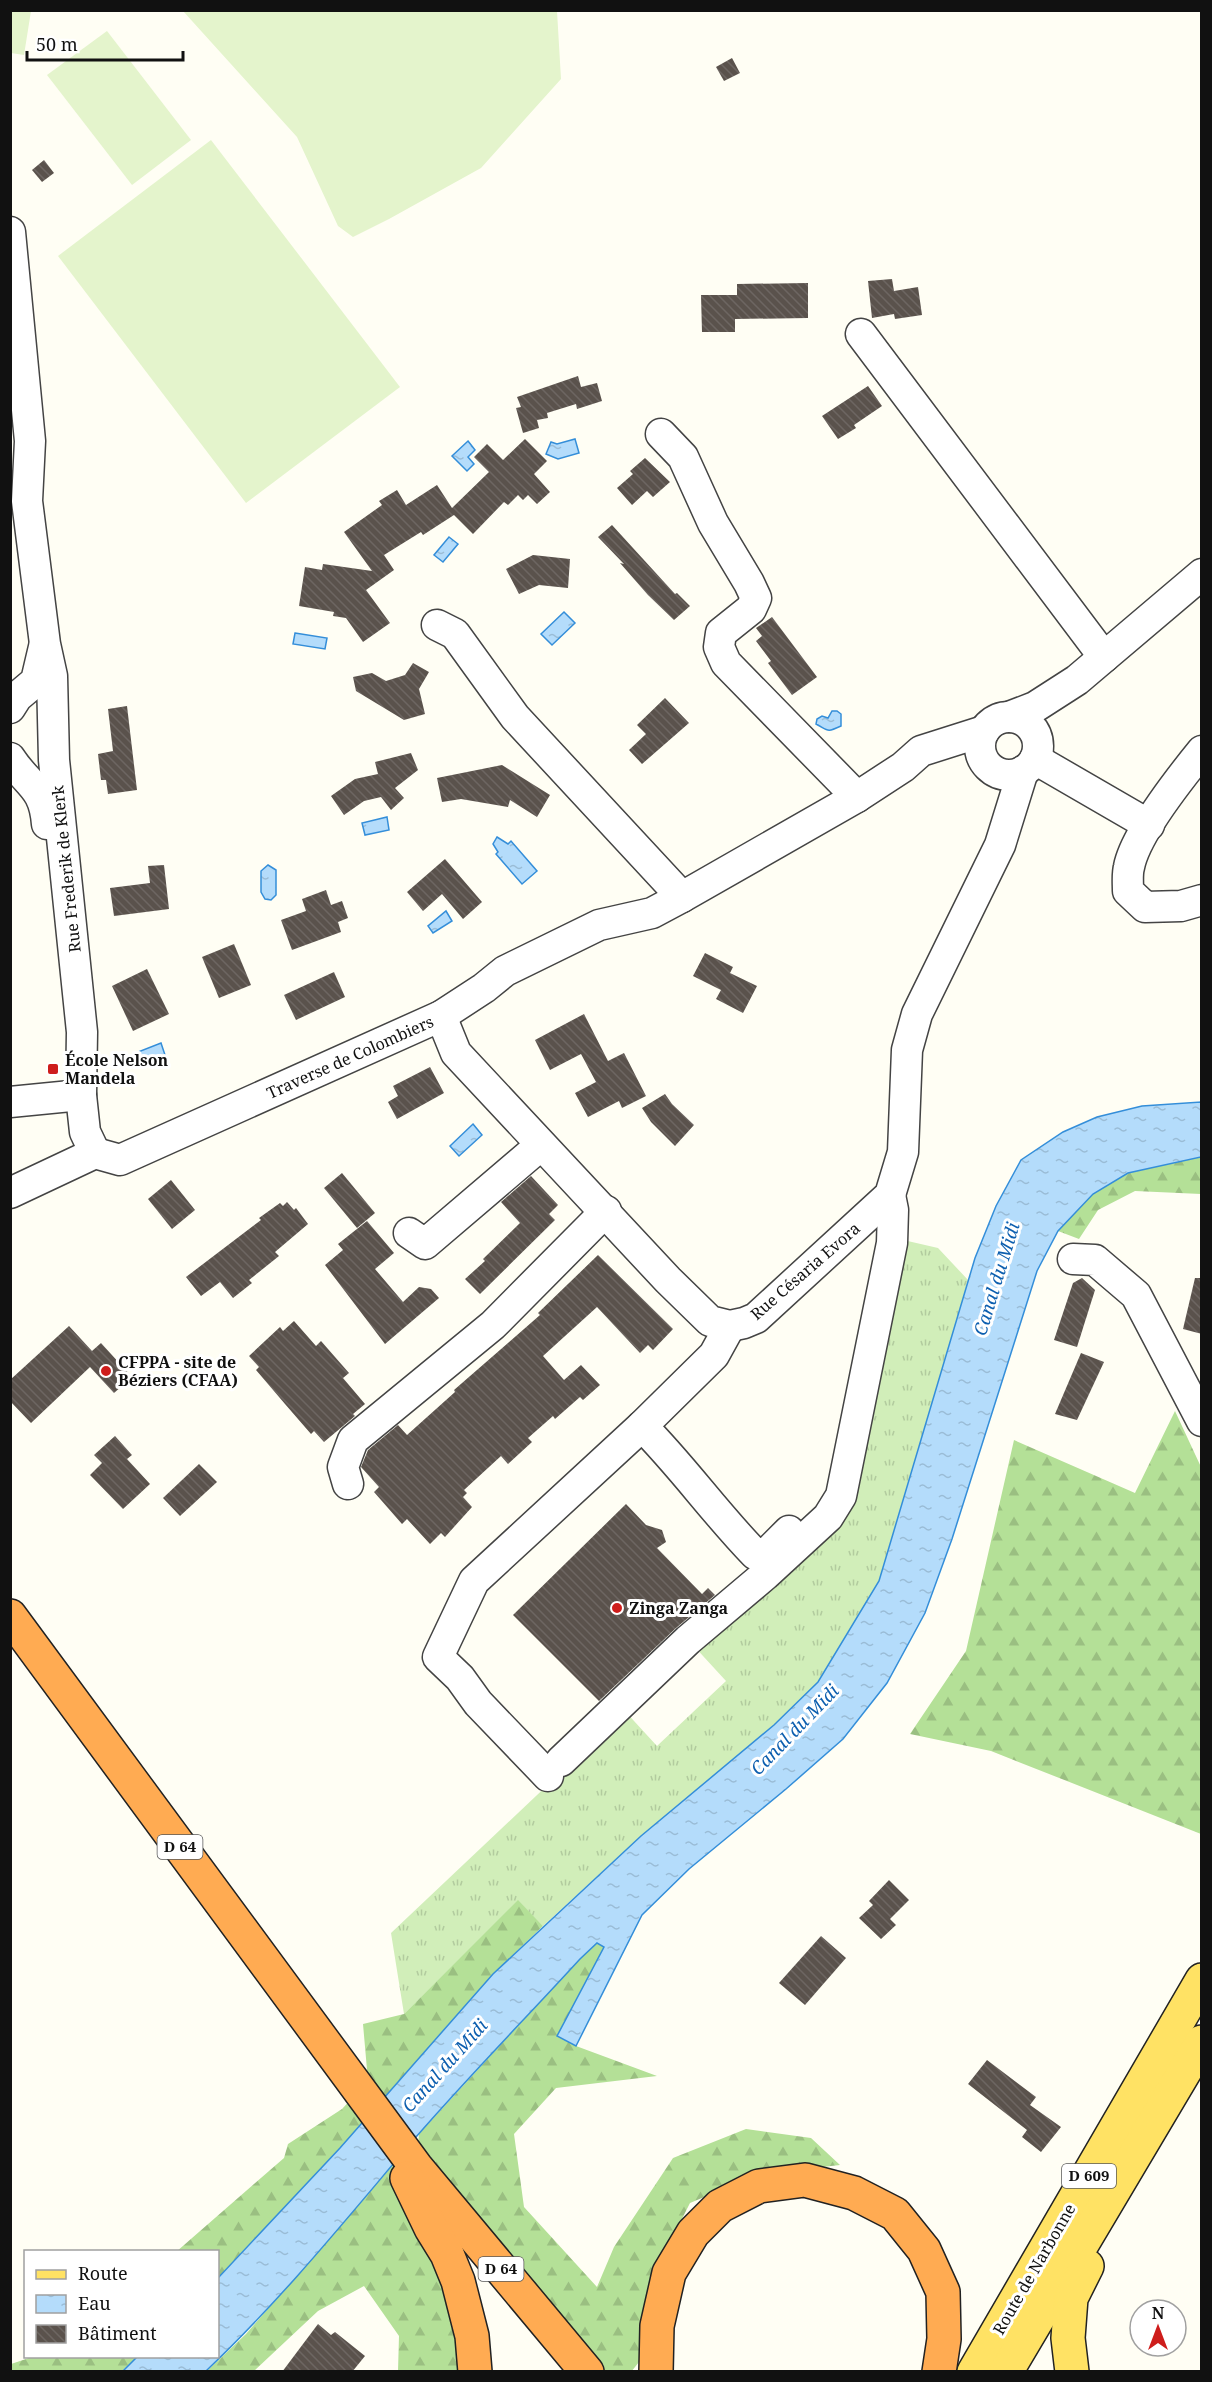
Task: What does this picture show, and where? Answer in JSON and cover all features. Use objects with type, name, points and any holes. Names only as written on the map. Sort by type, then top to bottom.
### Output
[{"type":"highway","name":"D 64","points":[[10,1616],[412,2172],[570,2372]]},
{"type":"highway","name":"D 64","points":[[10,1638],[345,2081]]},
{"type":"highway","name":"D 64","points":[[412,2172],[587,2372]]},
{"type":"highway","points":[[412,2172],[431,2228],[447,2254],[458,2281],[474,2342],[475,2372]]},
{"type":"highway","points":[[656,2372],[657,2326],[669,2273],[693,2233],[720,2206],[759,2186],[805,2180],[854,2193],[895,2214],[924,2250],[943,2292],[944,2339],[939,2372]]},
{"type":"main road","name":"Route de Narbonne","points":[[975,2372],[1202,1980]]},
{"type":"main road","name":"Route de Narbonne","points":[[1006,2372],[1202,2042]]},
{"type":"main road","points":[[1072,2372],[1068,2338],[1071,2298],[1177,2085]]},
{"type":"street","name":"Rue Frederik de Klerk","points":[[10,232],[30,441],[19,498],[52,675],[52,730],[82,1032],[81,1095],[85,1132],[95,1153]]},
{"type":"street","points":[[861,334],[1104,657]]},
{"type":"street","points":[[661,434],[684,457],[713,523],[756,598],[751,609],[721,633],[719,646],[726,663],[857,797]]},
{"type":"street","points":[[991,744],[1035,707],[1077,680],[1202,574]]},
{"type":"street","points":[[437,625],[455,634],[515,717],[682,897]]},
{"type":"street","name":"Rue Frederik de Klerk","points":[[10,708],[17,697],[36,681],[45,644]]},
{"type":"street","points":[[730,1326],[714,1355],[651,1435],[474,1581],[438,1657],[460,1678],[478,1703],[555,1769],[688,1640],[765,1575],[828,1517],[841,1496],[892,1243],[894,1210],[890,1195],[903,1152],[907,1050],[917,1014],[1000,845],[1032,758],[1055,710],[1077,680]]},
{"type":"street","points":[[991,744],[1017,718],[1031,727],[1032,758]]},
{"type":"street","points":[[10,720],[40,719],[52,730]]},
{"type":"street","points":[[991,744],[997,787],[1000,845]]},
{"type":"street","name":"Traverse de Colombiers","points":[[95,1153],[120,1160],[441,1016],[514,966],[599,925],[652,913],[682,897],[857,797],[903,767],[991,744],[1006,775],[1032,758]]},
{"type":"street","points":[[1202,752],[1181,776],[1139,839],[1128,868],[1128,891],[1145,907],[1181,906],[1202,900]]},
{"type":"street","name":"Rue Frederik de Klerk","points":[[10,758],[38,789],[46,812],[68,1041],[81,1095]]},
{"type":"street","points":[[1032,758],[1149,825]]},
{"type":"street","name":"Rue Césaria Evora","points":[[441,1016],[456,1053],[668,1280],[710,1321],[730,1326],[756,1317],[890,1195]]},
{"type":"street","points":[[10,1102],[81,1095]]},
{"type":"street","points":[[409,1233],[425,1244],[541,1145]]},
{"type":"street","points":[[10,1193],[95,1153]]},
{"type":"street","points":[[348,1484],[343,1467],[354,1440],[493,1325],[606,1211]]},
{"type":"street","points":[[651,1435],[725,1523],[755,1554],[768,1552],[834,1486],[864,1317],[883,1243],[864,1219]]},
{"type":"street","points":[[1074,1259],[1095,1260],[1136,1295],[1202,1421]]},
{"type":"green space","points":[[11,10],[31,11],[24,55],[11,53]]},
{"type":"green space","points":[[183,11],[557,11],[561,79],[481,168],[353,237],[338,226],[297,137]]},
{"type":"green space","points":[[107,31],[191,140],[132,185],[47,75]]},
{"type":"green space","points":[[211,140],[400,387],[246,503],[58,256]]},
{"type":"green space","points":[[1201,1157],[1201,1194],[1135,1191],[1098,1210],[1079,1239],[1058,1231],[1093,1194],[1128,1173]]},
{"type":"green space","points":[[899,1239],[938,1248],[969,1281],[879,1581],[818,1682],[774,1725],[641,1836],[543,1926],[518,1901],[404,2014],[391,1933],[555,1778],[623,1709],[657,1746],[726,1681],[692,1644],[844,1510]]},
{"type":"green space","points":[[1175,1411],[1201,1467],[1201,1834],[991,1751],[910,1734],[966,1651],[1014,1440],[1135,1493]]},
{"type":"green space","points":[[518,1900],[543,1926],[493,1974],[340,2148],[219,2277],[219,2250],[178,2250],[284,2158],[288,2144],[342,2109],[368,2081],[363,2024],[404,2014]]},
{"type":"green space","points":[[597,1943],[604,1947],[558,2036],[576,2046],[657,2076],[556,2088],[514,2134],[524,2207],[597,2287],[614,2247],[673,2158],[746,2129],[811,2138],[840,2165],[759,2174],[690,2203],[654,2274],[639,2362],[631,2372],[597,2371],[416,2167],[419,2134],[580,1958]]},
{"type":"green space","points":[[394,2164],[407,2178],[475,2371],[398,2371],[399,2336],[364,2286],[318,2311],[254,2371],[206,2372],[246,2334]]},
{"type":"green space","points":[[29,2358],[136,2358],[122,2371],[11,2371],[11,2364]]},
{"type":"water","points":[[575,439],[579,453],[558,459],[546,454],[551,442],[557,444]]},
{"type":"water","points":[[468,441],[475,450],[468,457],[474,464],[467,471],[452,456]]},
{"type":"water","points":[[449,537],[458,544],[443,562],[434,555]]},
{"type":"water","points":[[564,612],[575,623],[552,645],[541,634]]},
{"type":"water","points":[[295,633],[327,638],[325,649],[293,644]]},
{"type":"water","points":[[832,711],[841,714],[841,726],[828,730],[816,724],[817,719],[822,716],[828,718]]},
{"type":"water","points":[[387,817],[389,830],[365,835],[362,823]]},
{"type":"water","points":[[497,837],[508,844],[511,841],[537,871],[522,884],[496,854],[498,852],[493,844]]},
{"type":"water","points":[[268,865],[276,870],[276,895],[271,900],[265,899],[261,892],[261,871]]},
{"type":"water","points":[[446,911],[452,921],[433,933],[428,926]]},
{"type":"water","points":[[161,1043],[165,1055],[143,1062],[137,1059],[138,1052]]},
{"type":"water","name":"Canal du Midi","points":[[1201,1102],[1201,1157],[1128,1173],[1093,1194],[1058,1231],[1037,1271],[952,1539],[925,1613],[887,1683],[843,1739],[689,1869],[642,1915],[576,2046],[557,2036],[604,1947],[597,1943],[456,2092],[288,2286],[234,2344],[206,2371],[122,2372],[136,2358],[219,2358],[219,2277],[340,2148],[493,1974],[641,1836],[774,1725],[818,1682],[879,1581],[975,1258],[996,1206],[1021,1160],[1063,1132],[1097,1117],[1142,1106]]},
{"type":"water","points":[[473,1124],[482,1135],[459,1156],[450,1146]]},
{"type":"building","points":[[732,58],[740,73],[724,81],[716,67]]},
{"type":"building","points":[[44,160],[54,173],[42,182],[32,170]]},
{"type":"building","points":[[892,279],[894,291],[918,287],[922,315],[895,319],[894,314],[872,318],[868,281]]},
{"type":"building","points":[[808,283],[808,318],[735,319],[735,332],[702,332],[701,295],[737,295],[737,284]]},
{"type":"building","points":[[578,376],[581,387],[597,383],[602,401],[577,409],[576,404],[547,413],[548,418],[537,420],[539,428],[523,433],[516,408],[521,407],[517,397]]},
{"type":"building","points":[[868,386],[882,406],[854,425],[856,428],[838,439],[822,416]]},
{"type":"building","points":[[525,439],[547,461],[534,474],[550,492],[537,504],[528,495],[523,500],[518,495],[508,505],[504,502],[473,534],[454,515],[423,535],[421,532],[384,555],[394,570],[366,590],[390,623],[363,642],[346,618],[333,616],[334,612],[299,606],[305,567],[322,570],[323,564],[372,571],[344,532],[382,505],[379,501],[397,490],[406,505],[437,485],[452,508],[489,472],[474,457],[487,444],[503,460]]},
{"type":"building","points":[[645,458],[670,482],[653,497],[647,491],[632,505],[617,488],[633,474],[630,471]]},
{"type":"building","points":[[612,525],[675,594],[677,593],[690,606],[674,620],[648,595],[620,563],[624,564],[598,537]]},
{"type":"building","points":[[533,555],[570,559],[568,588],[539,585],[519,594],[506,569]]},
{"type":"building","points":[[772,617],[817,677],[792,695],[768,663],[771,661],[756,641],[762,636],[756,628]]},
{"type":"building","points":[[413,663],[429,672],[419,689],[425,714],[404,720],[356,691],[353,677],[372,673],[386,681],[405,675]]},
{"type":"building","points":[[665,698],[689,723],[642,764],[629,750],[646,734],[637,725]]},
{"type":"building","points":[[127,706],[137,790],[108,794],[106,780],[101,780],[98,754],[113,751],[108,709]]},
{"type":"building","points":[[411,753],[418,770],[395,788],[404,798],[391,810],[381,797],[364,801],[344,815],[331,796],[355,779],[378,774],[375,762]]},
{"type":"building","points":[[502,765],[550,795],[537,817],[510,800],[508,807],[461,799],[442,802],[437,778]]},
{"type":"building","points":[[445,859],[482,902],[463,919],[442,894],[423,911],[407,892]]},
{"type":"building","points":[[164,865],[169,909],[114,916],[110,888],[150,883],[148,866]]},
{"type":"building","points":[[326,890],[331,905],[342,901],[348,918],[338,922],[341,932],[292,950],[281,920],[306,911],[302,899]]},
{"type":"building","points":[[234,944],[251,985],[219,998],[202,957]]},
{"type":"building","points":[[705,953],[733,967],[730,973],[757,986],[743,1013],[716,999],[721,990],[693,976]]},
{"type":"building","points":[[147,969],[169,1014],[133,1031],[112,986]]},
{"type":"building","points":[[334,972],[345,997],[296,1020],[284,995]]},
{"type":"building","points":[[584,1014],[608,1061],[624,1053],[646,1096],[622,1108],[619,1101],[588,1117],[575,1093],[596,1082],[581,1054],[550,1070],[535,1040]]},
{"type":"building","points":[[430,1067],[444,1093],[397,1119],[388,1102],[398,1096],[393,1086]]},
{"type":"building","points":[[665,1094],[694,1125],[675,1146],[651,1122],[642,1108]]},
{"type":"building","points":[[342,1173],[375,1213],[357,1228],[324,1188]]},
{"type":"building","points":[[531,1176],[558,1205],[549,1214],[555,1220],[480,1294],[465,1279],[520,1223],[501,1202]]},
{"type":"building","points":[[171,1180],[195,1210],[172,1229],[148,1199]]},
{"type":"building","points":[[287,1202],[294,1210],[296,1208],[308,1224],[275,1252],[279,1256],[249,1280],[252,1283],[233,1298],[220,1282],[201,1296],[186,1277],[261,1220],[259,1218],[280,1203],[283,1206]]},
{"type":"building","points":[[367,1221],[394,1253],[375,1269],[403,1302],[419,1287],[431,1289],[439,1298],[385,1344],[325,1265],[343,1250],[338,1244]]},
{"type":"building","points":[[598,1255],[673,1329],[653,1350],[648,1345],[640,1353],[597,1307],[543,1356],[564,1380],[581,1365],[600,1385],[583,1400],[580,1397],[555,1419],[553,1416],[528,1438],[532,1442],[508,1464],[501,1456],[464,1490],[467,1493],[463,1497],[472,1507],[445,1537],[441,1533],[430,1544],[407,1519],[402,1524],[374,1492],[379,1487],[361,1467],[368,1450],[398,1425],[407,1435],[455,1392],[454,1390],[540,1315],[538,1313]]},
{"type":"building","points":[[1082,1278],[1095,1290],[1077,1347],[1054,1340],[1073,1283]]},
{"type":"building","points":[[1195,1278],[1202,1278],[1202,1334],[1183,1329]]},
{"type":"building","points":[[294,1321],[316,1346],[321,1341],[349,1373],[343,1378],[365,1404],[353,1414],[355,1416],[324,1442],[314,1431],[311,1434],[256,1370],[259,1367],[249,1356],[280,1327],[283,1331]]},
{"type":"building","points":[[69,1326],[92,1351],[101,1343],[132,1377],[114,1393],[90,1367],[31,1423],[10,1401],[10,1380]]},
{"type":"building","points":[[1081,1353],[1104,1362],[1077,1420],[1055,1414]]},
{"type":"building","points":[[115,1436],[132,1455],[127,1459],[150,1484],[123,1509],[90,1475],[102,1463],[94,1455]]},
{"type":"building","points":[[199,1464],[217,1482],[180,1516],[163,1498]]},
{"type":"building","name":"Zinga Zanga","points":[[626,1504],[646,1525],[662,1530],[666,1542],[657,1548],[702,1594],[708,1588],[715,1595],[676,1628],[599,1701],[513,1615]]},
{"type":"building","points":[[889,1880],[909,1900],[890,1919],[896,1925],[881,1939],[859,1918],[873,1905],[869,1901]]},
{"type":"building","points":[[821,1936],[846,1958],[805,2005],[779,1983]]},
{"type":"building","points":[[987,2060],[1036,2097],[1030,2105],[1061,2127],[1041,2152],[1022,2137],[1027,2130],[968,2084]]},
{"type":"building","points":[[318,2324],[331,2335],[335,2332],[365,2356],[352,2372],[282,2372]]},
{"type":"place","name":"École Nelson Mandela","points":[[53,1069]]},
{"type":"place","name":"CFPPA - site de Béziers (CFAA)","points":[[106,1371]]},
{"type":"place","name":"Zinga Zanga","points":[[617,1608]]}]
